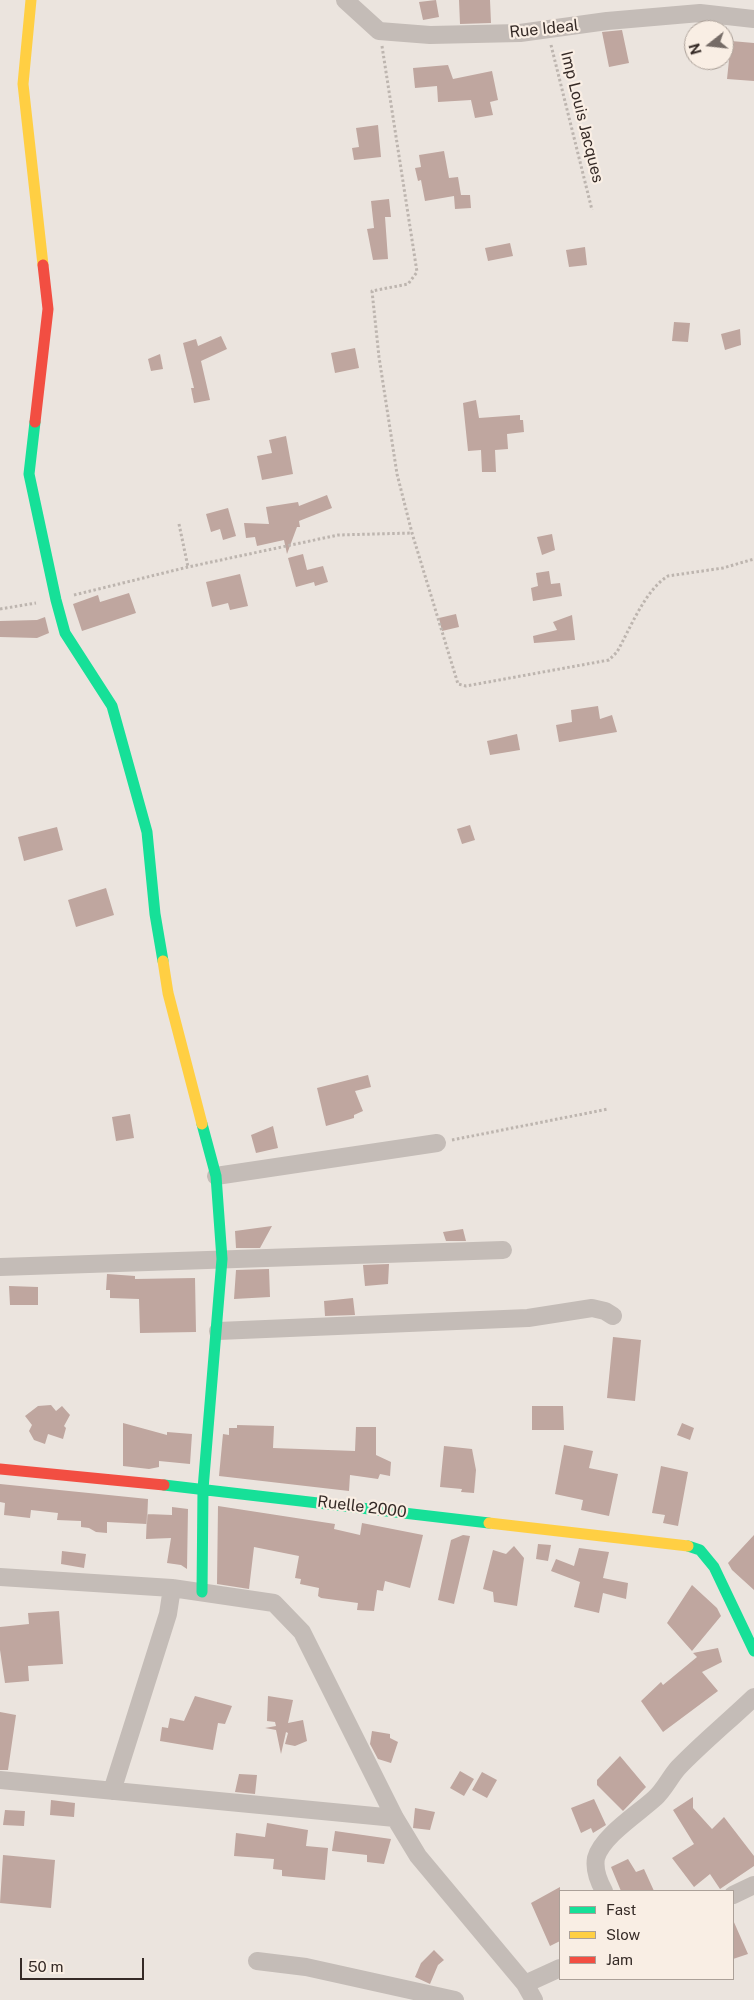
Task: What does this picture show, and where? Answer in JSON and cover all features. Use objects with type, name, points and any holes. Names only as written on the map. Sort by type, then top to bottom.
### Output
[{"type":"street","points":[[31,0],[23,84],[48,309],[29,474],[65,633],[112,706],[147,832],[155,914],[168,993],[216,1176],[222,1259],[218,1331],[203,1489],[202,1592]]},
{"type":"street","points":[[345,0],[379,31]]},
{"type":"street","name":"Rue Ideal","points":[[379,31],[430,35],[520,33],[700,13],[754,20]]},
{"type":"street","points":[[216,1176],[437,1142]]},
{"type":"street","points":[[0,1267],[502,1250]]},
{"type":"street","points":[[218,1331],[528,1318],[592,1308],[605,1311],[613,1316]]},
{"type":"street","name":"Ruelle 2000","points":[[0,1470],[203,1489],[688,1546],[700,1550],[714,1567],[754,1651]]},
{"type":"street","points":[[0,1577],[172,1588],[274,1603],[302,1632],[395,1818],[418,1856],[528,1995],[559,1969]]},
{"type":"street","points":[[112,1791],[168,1614],[172,1588]]},
{"type":"street","points":[[603,1890],[598,1881],[596,1857],[604,1845],[616,1831],[657,1797],[677,1769],[754,1697]]},
{"type":"street","points":[[0,1780],[395,1818]]},
{"type":"street","points":[[734,1895],[754,1885]]},
{"type":"street","points":[[257,1962],[306,1967],[456,2000]]},
{"type":"path","name":"Imp Louis Jacques","points":[[548,30],[592,210]]},
{"type":"path","points":[[379,31],[417,272],[408,284],[372,291],[379,357],[397,474],[412,533],[455,679],[461,686],[609,660],[617,652],[652,590],[661,580],[668,576],[723,568],[754,559]]},
{"type":"path","points":[[179,524],[188,568]]},
{"type":"path","points":[[0,609],[56,600],[188,568],[338,535],[412,533]]},
{"type":"path","points":[[437,1142],[608,1109]]},
{"type":"building","points":[[436,0],[439,17],[423,20],[419,2]]},
{"type":"building","points":[[459,0],[490,0],[491,23],[460,24]]},
{"type":"building","points":[[622,30],[629,63],[609,67],[602,32]]},
{"type":"building","points":[[734,41],[754,43],[754,81],[727,79],[728,70],[734,70]]},
{"type":"building","points":[[448,65],[453,79],[492,71],[498,100],[490,102],[493,115],[475,118],[471,100],[438,102],[437,86],[415,88],[413,68]]},
{"type":"building","points":[[378,125],[381,157],[354,160],[352,148],[359,147],[356,128]]},
{"type":"building","points":[[444,151],[449,178],[458,177],[461,195],[470,195],[471,208],[455,209],[454,196],[425,201],[421,180],[418,181],[415,168],[421,167],[419,155]]},
{"type":"building","points":[[389,199],[391,217],[385,217],[388,259],[373,260],[367,229],[374,228],[371,201]]},
{"type":"building","points":[[510,243],[513,256],[488,261],[485,248]]},
{"type":"building","points":[[585,247],[587,265],[569,267],[566,250]]},
{"type":"building","points":[[674,322],[690,323],[688,342],[672,341]]},
{"type":"building","points":[[740,329],[741,345],[725,350],[721,334]]},
{"type":"building","points":[[221,336],[227,349],[201,361],[210,400],[194,403],[191,388],[194,388],[183,343],[196,339],[198,346]]},
{"type":"building","points":[[355,348],[359,368],[335,373],[331,353]]},
{"type":"building","points":[[160,354],[163,369],[151,371],[148,359]]},
{"type":"building","points":[[476,400],[479,418],[520,415],[520,420],[523,420],[524,432],[507,434],[508,449],[495,450],[496,472],[482,472],[481,450],[468,451],[463,403]]},
{"type":"building","points":[[286,436],[293,474],[262,480],[257,456],[272,453],[269,440]]},
{"type":"building","points":[[327,495],[332,508],[299,521],[300,527],[297,527],[287,554],[284,540],[257,546],[255,537],[246,538],[244,523],[269,524],[266,507],[298,502],[299,506]]},
{"type":"building","points":[[228,508],[236,536],[223,540],[220,529],[211,532],[206,514]]},
{"type":"building","points":[[552,534],[555,550],[542,555],[537,537]]},
{"type":"building","points":[[303,554],[307,570],[323,566],[328,582],[315,586],[314,582],[296,587],[288,558]]},
{"type":"building","points":[[549,571],[551,584],[560,583],[562,596],[533,601],[531,588],[538,586],[536,573]]},
{"type":"building","points":[[240,574],[248,606],[230,610],[228,603],[212,607],[206,582]]},
{"type":"building","points":[[129,593],[136,613],[82,631],[73,604],[98,595],[100,602]]},
{"type":"building","points":[[456,614],[459,627],[442,631],[439,618]]},
{"type":"building","points":[[572,615],[575,640],[534,643],[533,636],[557,630],[553,622]]},
{"type":"building","points":[[45,617],[49,633],[37,638],[0,637],[0,621],[37,620]]},
{"type":"building","points":[[598,706],[600,719],[612,715],[617,732],[559,742],[556,725],[572,722],[571,710]]},
{"type":"building","points":[[517,734],[520,750],[490,755],[487,741]]},
{"type":"building","points":[[470,825],[475,840],[462,844],[457,829]]},
{"type":"building","points":[[57,827],[63,850],[24,861],[18,837]]},
{"type":"building","points":[[106,888],[114,915],[76,927],[68,900]]},
{"type":"building","points":[[368,1075],[371,1087],[355,1091],[363,1111],[354,1115],[354,1118],[326,1126],[317,1088]]},
{"type":"building","points":[[130,1114],[134,1138],[116,1141],[112,1117]]},
{"type":"building","points":[[273,1126],[278,1148],[256,1153],[251,1135]]},
{"type":"building","points":[[272,1226],[260,1248],[236,1248],[235,1231]]},
{"type":"building","points":[[463,1229],[466,1241],[446,1241],[443,1232]]},
{"type":"building","points":[[389,1264],[388,1284],[365,1286],[363,1265]]},
{"type":"building","points":[[269,1269],[270,1297],[234,1299],[236,1270]]},
{"type":"building","points":[[107,1274],[135,1276],[135,1279],[195,1278],[196,1332],[140,1333],[139,1299],[110,1298],[110,1290],[106,1290]]},
{"type":"building","points":[[9,1286],[38,1287],[38,1305],[10,1305]]},
{"type":"building","points":[[353,1298],[355,1315],[325,1316],[324,1301]]},
{"type":"building","points":[[613,1337],[641,1340],[635,1401],[607,1398]]},
{"type":"building","points":[[51,1405],[56,1411],[62,1406],[70,1415],[64,1426],[66,1428],[63,1439],[48,1434],[45,1444],[34,1440],[29,1431],[32,1425],[25,1416],[38,1406]]},
{"type":"building","points":[[532,1406],[563,1406],[564,1430],[532,1430]]},
{"type":"building","points":[[123,1423],[167,1435],[167,1432],[192,1434],[190,1464],[159,1461],[159,1467],[149,1469],[123,1466]]},
{"type":"building","points":[[682,1423],[694,1428],[690,1440],[677,1435]]},
{"type":"building","points":[[237,1425],[274,1426],[273,1448],[355,1451],[356,1427],[376,1427],[376,1455],[391,1462],[390,1476],[380,1474],[378,1479],[350,1475],[349,1491],[219,1476],[223,1434],[229,1435],[229,1428],[237,1428]]},
{"type":"building","points":[[564,1445],[593,1451],[589,1468],[618,1474],[609,1516],[581,1510],[583,1500],[555,1494]]},
{"type":"building","points":[[444,1446],[472,1449],[476,1470],[474,1493],[461,1492],[462,1489],[440,1487]]},
{"type":"building","points":[[661,1466],[688,1472],[678,1526],[663,1523],[665,1515],[652,1513]]},
{"type":"building","points":[[0,1484],[148,1499],[147,1524],[107,1522],[107,1533],[81,1527],[81,1521],[57,1520],[58,1513],[31,1510],[30,1518],[4,1515],[5,1503],[0,1502]]},
{"type":"building","points":[[218,1506],[335,1524],[334,1529],[360,1535],[362,1523],[423,1535],[410,1588],[385,1581],[383,1591],[377,1590],[374,1611],[357,1610],[358,1603],[321,1598],[318,1596],[319,1588],[300,1584],[301,1579],[295,1578],[299,1556],[254,1547],[249,1589],[217,1584]]},
{"type":"building","points":[[172,1507],[188,1509],[187,1569],[181,1565],[167,1563],[171,1538],[146,1539],[147,1514],[172,1515]]},
{"type":"building","points":[[463,1535],[470,1536],[454,1604],[438,1600],[451,1540]]},
{"type":"building","points":[[754,1535],[754,1590],[732,1570],[728,1563]]},
{"type":"building","points":[[538,1544],[551,1545],[548,1561],[536,1559]]},
{"type":"building","points":[[514,1546],[524,1558],[517,1606],[494,1602],[493,1592],[483,1589],[493,1550],[506,1554]]},
{"type":"building","points":[[579,1548],[609,1552],[603,1578],[628,1583],[626,1599],[603,1593],[599,1613],[574,1607],[580,1582],[551,1571],[556,1559],[574,1566]]},
{"type":"building","points":[[62,1551],[86,1554],[84,1568],[61,1564]]},
{"type":"building","points":[[692,1585],[717,1608],[721,1616],[692,1651],[667,1623]]},
{"type":"building","points":[[59,1611],[63,1664],[28,1666],[29,1681],[5,1683],[0,1650],[0,1627],[29,1624],[28,1613]]},
{"type":"building","points":[[718,1648],[722,1662],[702,1672],[718,1691],[663,1732],[641,1701],[661,1682],[663,1685],[697,1657],[693,1653]]},
{"type":"building","points":[[195,1696],[232,1706],[225,1724],[218,1723],[213,1750],[160,1741],[162,1727],[168,1728],[170,1718],[184,1721]]},
{"type":"building","points":[[268,1696],[293,1700],[288,1723],[303,1720],[307,1741],[295,1746],[285,1744],[288,1733],[286,1732],[281,1754],[276,1730],[265,1728],[276,1726],[275,1722],[267,1721]]},
{"type":"building","points":[[0,1712],[16,1715],[8,1770],[0,1770]]},
{"type":"building","points":[[372,1731],[390,1734],[390,1738],[398,1742],[391,1763],[378,1759],[370,1744]]},
{"type":"building","points":[[620,1756],[646,1787],[623,1811],[597,1785],[597,1780]]},
{"type":"building","points":[[460,1771],[474,1779],[464,1796],[450,1788]]},
{"type":"building","points":[[482,1772],[497,1780],[487,1798],[472,1790]]},
{"type":"building","points":[[239,1774],[257,1775],[255,1794],[235,1792]]},
{"type":"building","points":[[693,1797],[693,1808],[712,1829],[724,1817],[754,1856],[754,1866],[720,1889],[710,1874],[694,1887],[672,1858],[694,1844],[673,1810]]},
{"type":"building","points":[[594,1799],[606,1825],[593,1833],[591,1828],[581,1833],[571,1808]]},
{"type":"building","points":[[51,1800],[75,1803],[74,1817],[50,1815]]},
{"type":"building","points":[[415,1808],[435,1812],[430,1830],[413,1828]]},
{"type":"building","points":[[5,1810],[25,1811],[24,1826],[3,1825]]},
{"type":"building","points":[[267,1823],[308,1830],[306,1846],[328,1848],[325,1880],[282,1876],[282,1870],[273,1869],[274,1859],[234,1856],[236,1833],[265,1837]]},
{"type":"building","points":[[335,1831],[391,1839],[384,1864],[367,1862],[367,1855],[332,1851]]},
{"type":"building","points":[[3,1855],[55,1860],[51,1908],[0,1903]]},
{"type":"building","points":[[628,1859],[636,1872],[644,1869],[654,1890],[621,1890],[611,1867]]},
{"type":"building","points":[[560,1887],[559,1942],[550,1946],[531,1903]]},
{"type":"building","points":[[734,1922],[748,1954],[734,1959]]},
{"type":"building","points":[[434,1950],[444,1960],[438,1965],[430,1984],[415,1977],[421,1963]]},
{"type":"traffic: fast","points":[[35,422],[29,474],[56,600],[65,633],[112,706],[147,832],[155,914],[163,961]]},
{"type":"traffic: fast","points":[[202,1124],[216,1176],[222,1259],[203,1489],[202,1592]]},
{"type":"traffic: fast","points":[[164,1485],[489,1523]]},
{"type":"traffic: fast","points":[[688,1546],[700,1550],[714,1567],[754,1651]]},
{"type":"traffic: slow","points":[[31,0],[23,84],[43,265]]},
{"type":"traffic: slow","points":[[163,961],[168,993],[202,1124]]},
{"type":"traffic: slow","points":[[489,1523],[688,1546]]},
{"type":"traffic: jam","points":[[35,422],[48,309],[43,265]]},
{"type":"traffic: jam","points":[[0,1469],[164,1485]]}]
